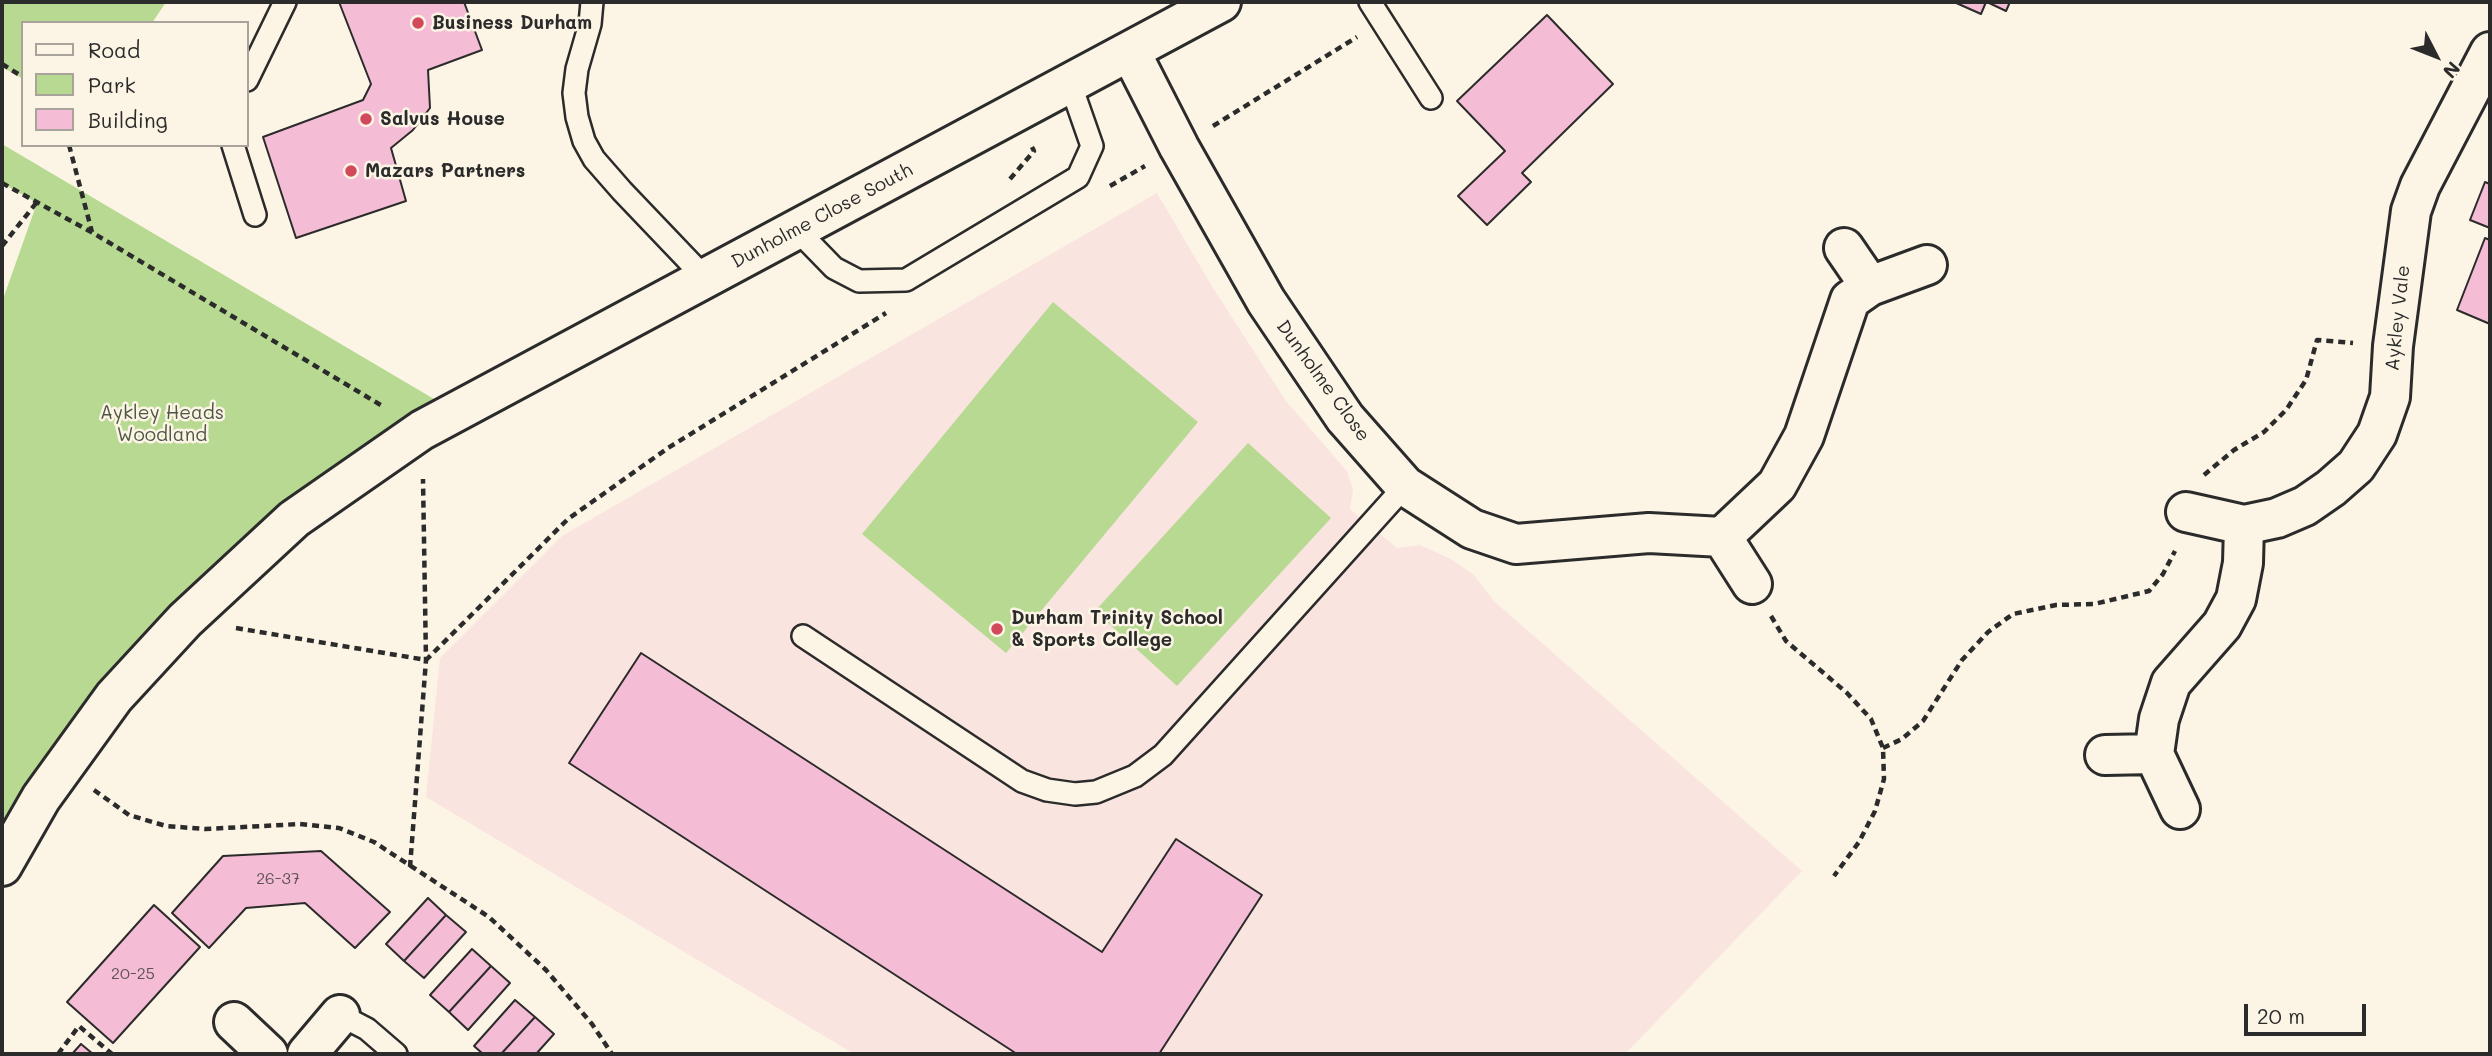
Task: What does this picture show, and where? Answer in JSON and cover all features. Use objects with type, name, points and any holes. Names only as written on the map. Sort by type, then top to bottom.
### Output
[{"type":"street","name":"Dunholme Close South","points":[[2,866],[41,798],[114,697],[185,620],[294,519],[422,430],[1222,2]]},
{"type":"street","name":"Dunholme Close","points":[[1130,51],[1179,147],[1266,301],[1345,418],[1405,486],[1472,529],[1516,544],[1649,533],[1722,537]]},
{"type":"street","name":"Aykley Vale","points":[[2186,512],[2244,524],[2277,517],[2305,506],[2356,466],[2378,435],[2390,397],[2393,346],[2411,211],[2420,186],[2490,52]]},
{"type":"street","points":[[1844,248],[1870,286]]},
{"type":"street","points":[[1752,584],[1722,537],[1777,485],[1804,436],[1850,300],[1870,286],[1927,265]]},
{"type":"street","points":[[2180,810],[2154,754],[2158,719],[2171,682],[2222,625],[2236,599],[2244,563],[2244,524]]},
{"type":"street","points":[[2105,755],[2154,754]]},
{"type":"street","points":[[307,1054],[340,1015]]},
{"type":"street","points":[[234,1022],[268,1054]]},
{"type":"lane","points":[[248,77],[285,2]]},
{"type":"lane","points":[[592,2],[590,24],[577,69],[575,93],[577,117],[584,141],[594,159],[622,191],[705,278]]},
{"type":"lane","points":[[1370,2],[1431,98]]},
{"type":"lane","points":[[797,230],[834,268],[859,281],[906,280],[1078,177],[1092,146],[1070,83]]},
{"type":"lane","points":[[234,147],[255,215]]},
{"type":"lane","points":[[803,636],[1022,781],[1047,790],[1075,794],[1096,792],[1135,776],[1163,755],[1405,486]]},
{"type":"lane","points":[[340,1015],[367,1029],[396,1054]]},
{"type":"path","points":[[1108,187],[1179,147],[1382,22]]},
{"type":"path","points":[[2,64],[21,76]]},
{"type":"path","points":[[70,147],[93,233]]},
{"type":"path","points":[[2,183],[93,233],[422,430],[426,660],[410,867]]},
{"type":"path","points":[[2,246],[37,202]]},
{"type":"path","points":[[426,660],[568,519],[668,448],[894,308]]},
{"type":"path","points":[[1883,748],[1902,739],[1923,720],[1962,660],[1988,632],[2013,614],[2056,605],[2094,604],[2150,591],[2176,551],[2193,491],[2204,474],[2234,450],[2264,432],[2286,410],[2306,380],[2317,340],[2393,346]]},
{"type":"path","points":[[1752,584],[1786,641],[1847,693],[1871,719],[1883,748],[1884,779],[1875,811],[1859,842],[1833,876]]},
{"type":"path","points":[[185,620],[426,660]]},
{"type":"path","points":[[63,768],[129,815],[166,826],[205,829],[300,824],[340,828],[374,842],[489,917],[546,970],[592,1024],[612,1054]]},
{"type":"path","points":[[58,1054],[79,1026],[112,1054]]},
{"type":"shaded area","name":"Durham Trinity School & Sports College","points":[[1157,193],[1213,288],[1286,401],[1347,471],[1353,490],[1350,509],[1397,548],[1420,545],[1451,559],[1474,575],[1494,601],[1802,871],[1625,1054],[854,1054],[426,797],[440,658],[562,536]]},
{"type":"green space","points":[[2,2],[166,2],[153,21],[21,21],[21,78],[2,67]]},
{"type":"green space","name":"Aykley Heads Woodland","points":[[2,144],[456,412],[185,620],[2,866],[2,302],[37,203],[2,183]]},
{"type":"green space","points":[[1053,302],[1198,422],[1006,653],[862,534]]},
{"type":"green space","points":[[1248,443],[1331,518],[1177,686],[1095,611]]},
{"type":"building","name":"Salvus House","points":[[339,2],[464,2],[482,50],[428,70],[430,108],[413,130],[391,148],[406,201],[296,238],[263,137],[363,100],[371,84]]},
{"type":"building","points":[[1954,2],[1986,2],[1981,14]]},
{"type":"building","points":[[1987,2],[2010,2],[2006,11]]},
{"type":"building","points":[[1547,15],[1613,84],[1522,173],[1531,182],[1487,225],[1458,196],[1505,151],[1457,101]]},
{"type":"building","points":[[2485,182],[2490,184],[2490,228],[2470,220]]},
{"type":"building","points":[[2485,238],[2490,240],[2490,324],[2457,310]]},
{"type":"building","points":[[641,653],[1102,952],[1176,839],[1262,895],[1159,1054],[1017,1054],[569,763]]},
{"type":"building","points":[[321,851],[390,912],[355,948],[305,903],[246,908],[209,948],[172,913],[223,856]]},
{"type":"building","points":[[428,898],[446,915],[404,961],[386,944]]},
{"type":"building","points":[[154,905],[200,947],[113,1043],[67,1002]]},
{"type":"building","points":[[446,915],[466,932],[424,978],[404,961]]},
{"type":"building","points":[[472,949],[491,966],[449,1012],[430,995]]},
{"type":"building","points":[[491,966],[510,983],[468,1030],[449,1012]]},
{"type":"building","points":[[515,1000],[535,1017],[501,1054],[483,1054],[474,1046]]},
{"type":"building","points":[[535,1017],[554,1034],[536,1054],[501,1054]]},
{"type":"building","points":[[81,1044],[93,1054],[72,1054]]},
{"type":"place","name":"Business Durham","points":[[418,23]]},
{"type":"place","name":"Salvus House","points":[[366,119]]},
{"type":"place","name":"Mazars Partners","points":[[351,171]]},
{"type":"place","name":"Durham Trinity School & Sports College","points":[[997,629]]}]
